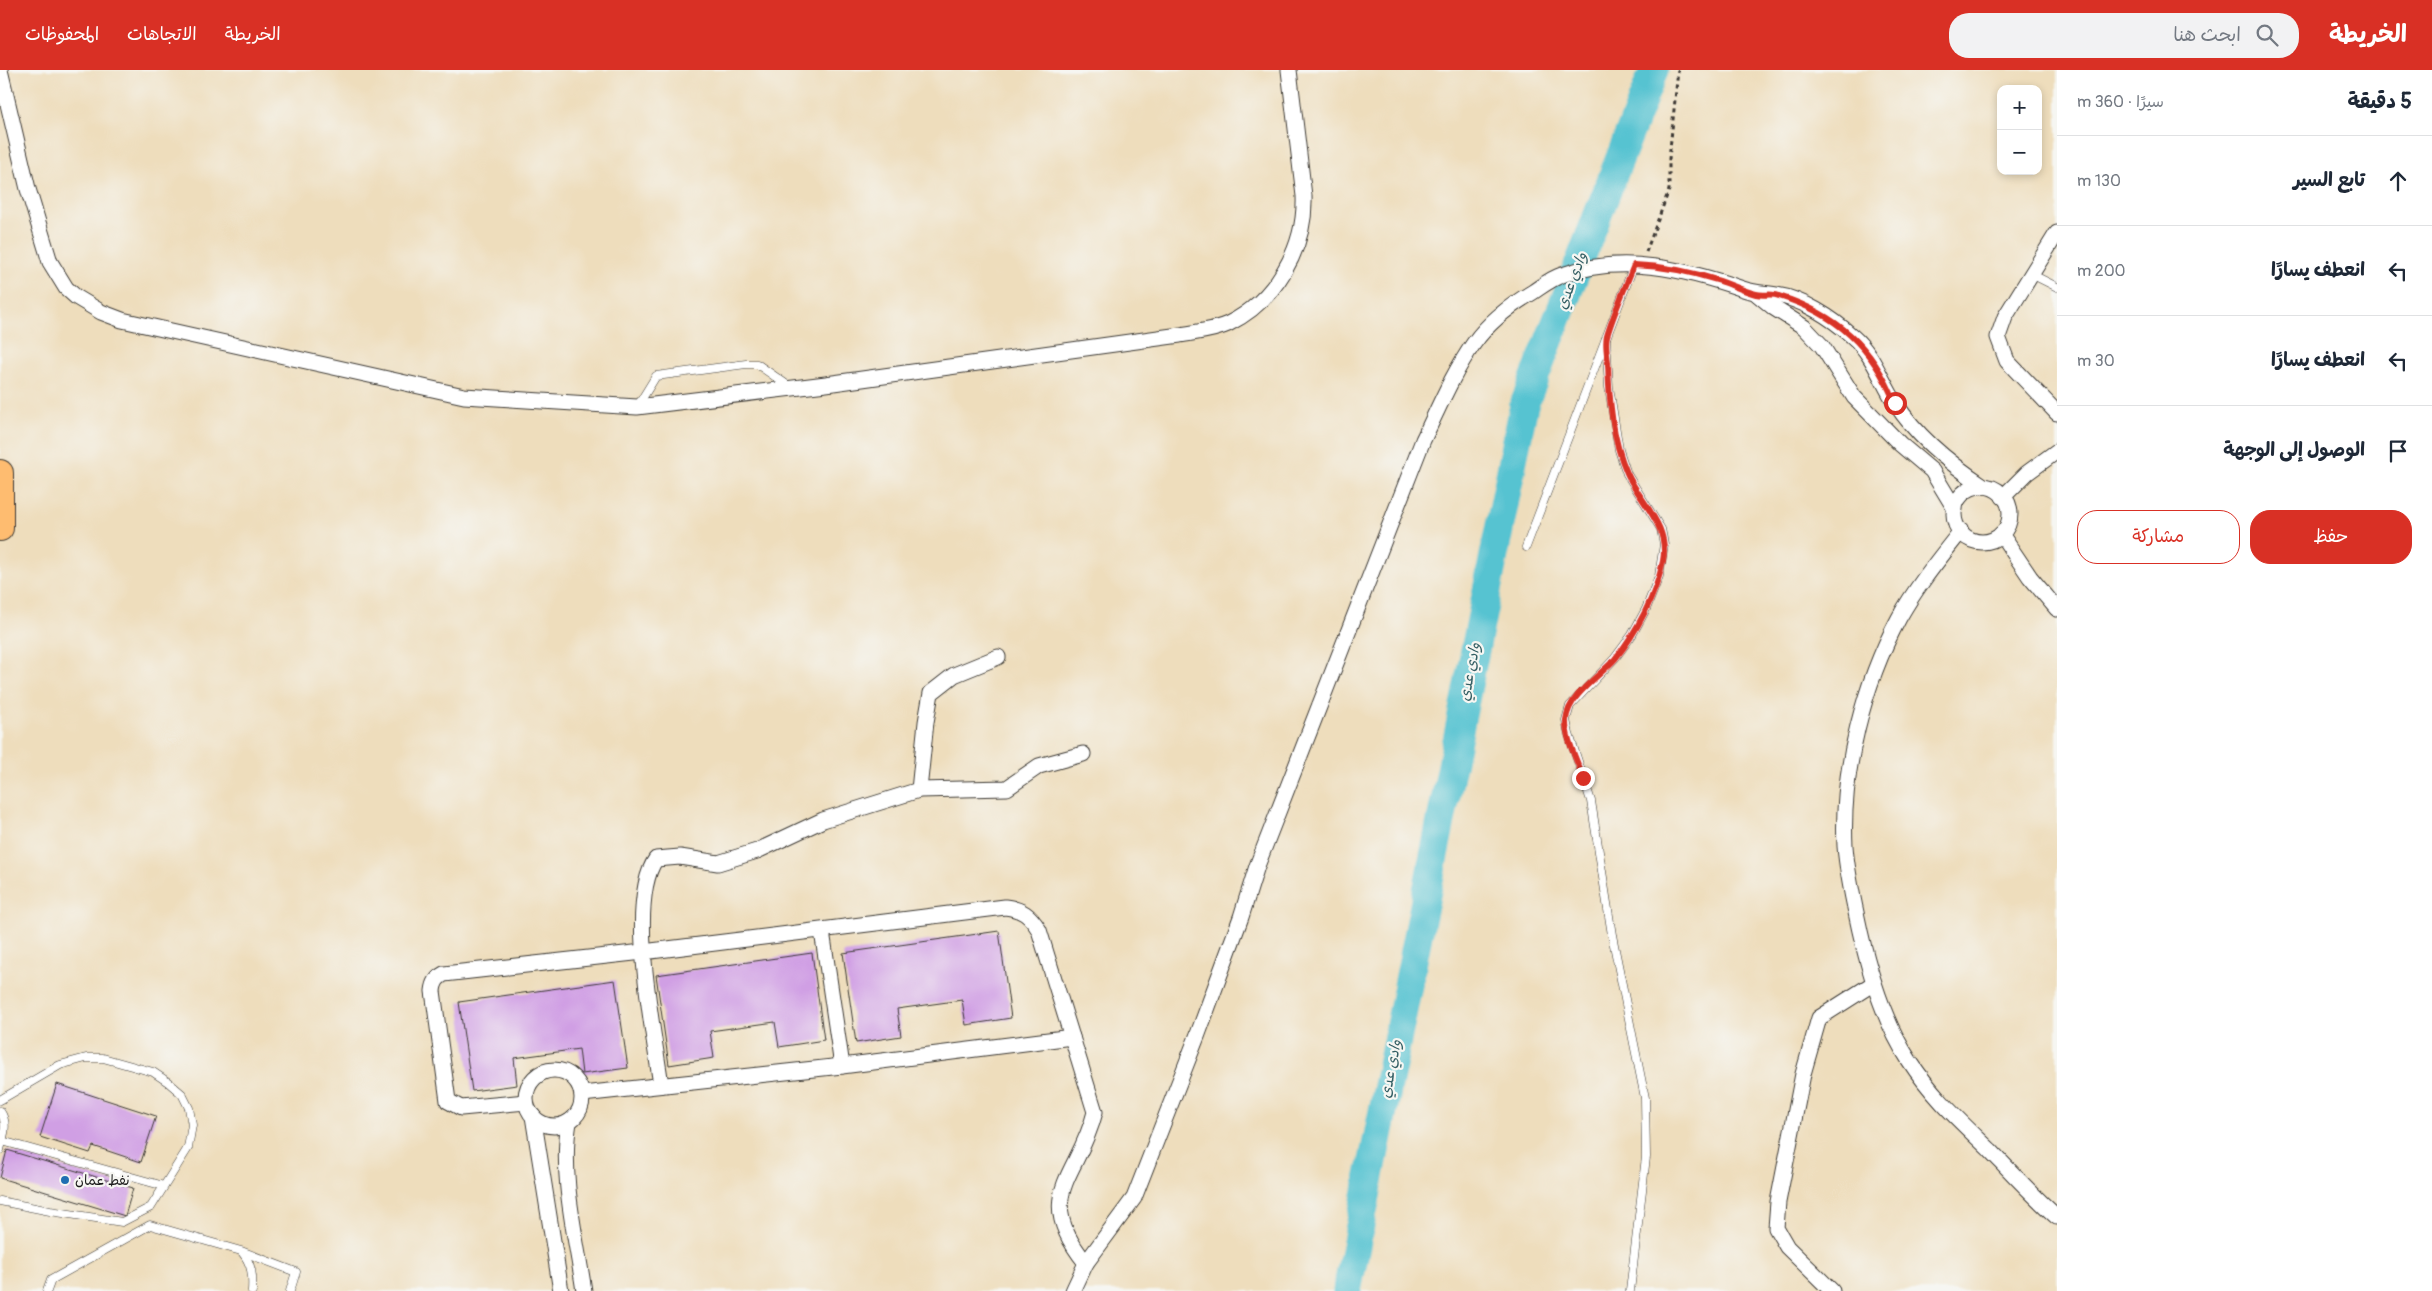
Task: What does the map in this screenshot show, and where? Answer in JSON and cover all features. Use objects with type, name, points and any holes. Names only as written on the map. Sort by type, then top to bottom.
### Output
[{"type":"highway","points":[[0,473],[0,528]]},
{"type":"street","points":[[0,70],[28,189],[50,262],[66,288],[88,306],[122,320],[464,396],[637,407],[1180,335],[1218,327],[1240,317],[1258,304],[1283,275],[1299,237],[1305,215],[1289,70]]},
{"type":"street","points":[[2057,233],[2005,317],[1998,337],[2007,361],[2057,413]]},
{"type":"street","points":[[1073,1291],[1086,1263],[1134,1198],[1159,1139],[1241,917],[1257,866],[1423,440],[1454,376],[1475,342],[1501,314],[1525,296],[1562,275],[1608,264],[1663,267],[1710,278],[1758,294],[1777,295],[1809,307],[1832,320],[1866,348],[1895,403],[1947,461],[2004,497],[2010,514],[2006,528],[1995,538],[1981,541],[1966,536],[1960,531],[1954,517],[1955,509],[1962,495],[1968,490],[1984,486]]},
{"type":"street","points":[[1758,294],[1774,308],[1804,327],[1822,346],[1854,397],[1900,444],[1932,471],[1955,509]]},
{"type":"street","points":[[2004,497],[2027,473],[2057,451]]},
{"type":"street","points":[[1960,531],[1926,576],[1899,618],[1878,664],[1863,707],[1850,766],[1845,845],[1858,924],[1874,984],[1883,1008],[1907,1058],[1934,1097],[2057,1217]]},
{"type":"street","points":[[2001,534],[2030,578],[2057,610]]},
{"type":"street","points":[[920,790],[926,722],[931,693],[954,675],[998,657]]},
{"type":"street","points":[[661,1085],[643,952],[644,898],[648,870],[656,859],[680,857],[718,862],[757,851],[823,820],[920,790],[1007,788],[1039,766],[1083,754]]},
{"type":"street","points":[[526,1102],[461,1108],[448,1101],[433,990],[436,980],[444,974],[822,931],[1005,907],[1024,911],[1032,917],[1039,930],[1095,1112],[1089,1136],[1075,1158],[1063,1184],[1060,1208],[1066,1233],[1071,1244],[1086,1263]]},
{"type":"street","points":[[822,931],[842,1066]]},
{"type":"street","points":[[1832,1291],[1787,1247],[1776,1228],[1778,1202],[1803,1074],[1819,1018],[1874,984]]},
{"type":"street","points":[[582,1094],[842,1066],[1072,1037]]},
{"type":"street","points":[[561,1291],[533,1116],[526,1102],[526,1094],[533,1079],[547,1071],[562,1071],[570,1074],[580,1087],[582,1094],[580,1110],[570,1122],[566,1141],[569,1194],[584,1291]]},
{"type":"street","points":[[533,1116],[546,1125],[554,1126],[570,1122]]},
{"type":"lane","points":[[1526,547],[1606,338],[1638,265]]},
{"type":"lane","points":[[2032,274],[2057,287]]},
{"type":"lane","points":[[1606,338],[1609,387],[1619,450],[1627,474],[1661,529],[1664,544],[1659,576],[1646,609],[1632,635],[1615,658],[1570,706],[1566,720],[1591,801],[1610,926],[1645,1098],[1646,1157],[1630,1291]]},
{"type":"lane","points":[[637,407],[656,376],[746,364],[757,364],[791,388]]},
{"type":"lane","points":[[0,1100],[60,1065],[86,1058],[119,1062],[153,1072],[182,1094],[192,1125],[188,1148],[151,1207],[122,1222],[0,1201]]},
{"type":"lane","points":[[0,1111],[4,1117],[5,1129],[0,1150]]},
{"type":"lane","points":[[2,1141],[164,1186]]},
{"type":"lane","points":[[47,1291],[50,1280],[150,1224],[241,1251],[296,1272],[290,1291]]},
{"type":"lane","points":[[241,1251],[249,1260],[252,1291]]},
{"type":"path","points":[[1638,265],[1669,190],[1669,159],[1678,70]]},
{"type":"building","points":[[999,931],[1011,1018],[966,1025],[962,1000],[897,1009],[901,1036],[856,1043],[843,953]]},
{"type":"building","points":[[812,953],[824,1040],[779,1047],[775,1022],[710,1031],[714,1058],[669,1065],[656,975]]},
{"type":"building","points":[[615,980],[628,1068],[582,1074],[579,1049],[514,1058],[517,1085],[472,1091],[459,1002]]},
{"type":"building","points":[[57,1084],[156,1116],[141,1162],[93,1146],[90,1153],[40,1137]]},
{"type":"building","points":[[7,1150],[133,1188],[125,1216],[0,1178]]},
{"type":"waterway","name":"وادي عدي","points":[[1347,1291],[1524,405],[1654,70]]},
{"type":"place","name":"نفط عمان","points":[[65,1180]]},
{"type":"route","points":[[1583,778],[1566,720],[1570,706],[1615,658],[1632,635],[1646,609],[1663,560],[1664,544],[1661,529],[1627,474],[1619,450],[1609,387],[1606,338],[1634,265],[1663,267],[1719,281],[1758,294],[1777,295],[1809,307],[1832,320],[1866,348],[1892,394],[1895,403]]}]
